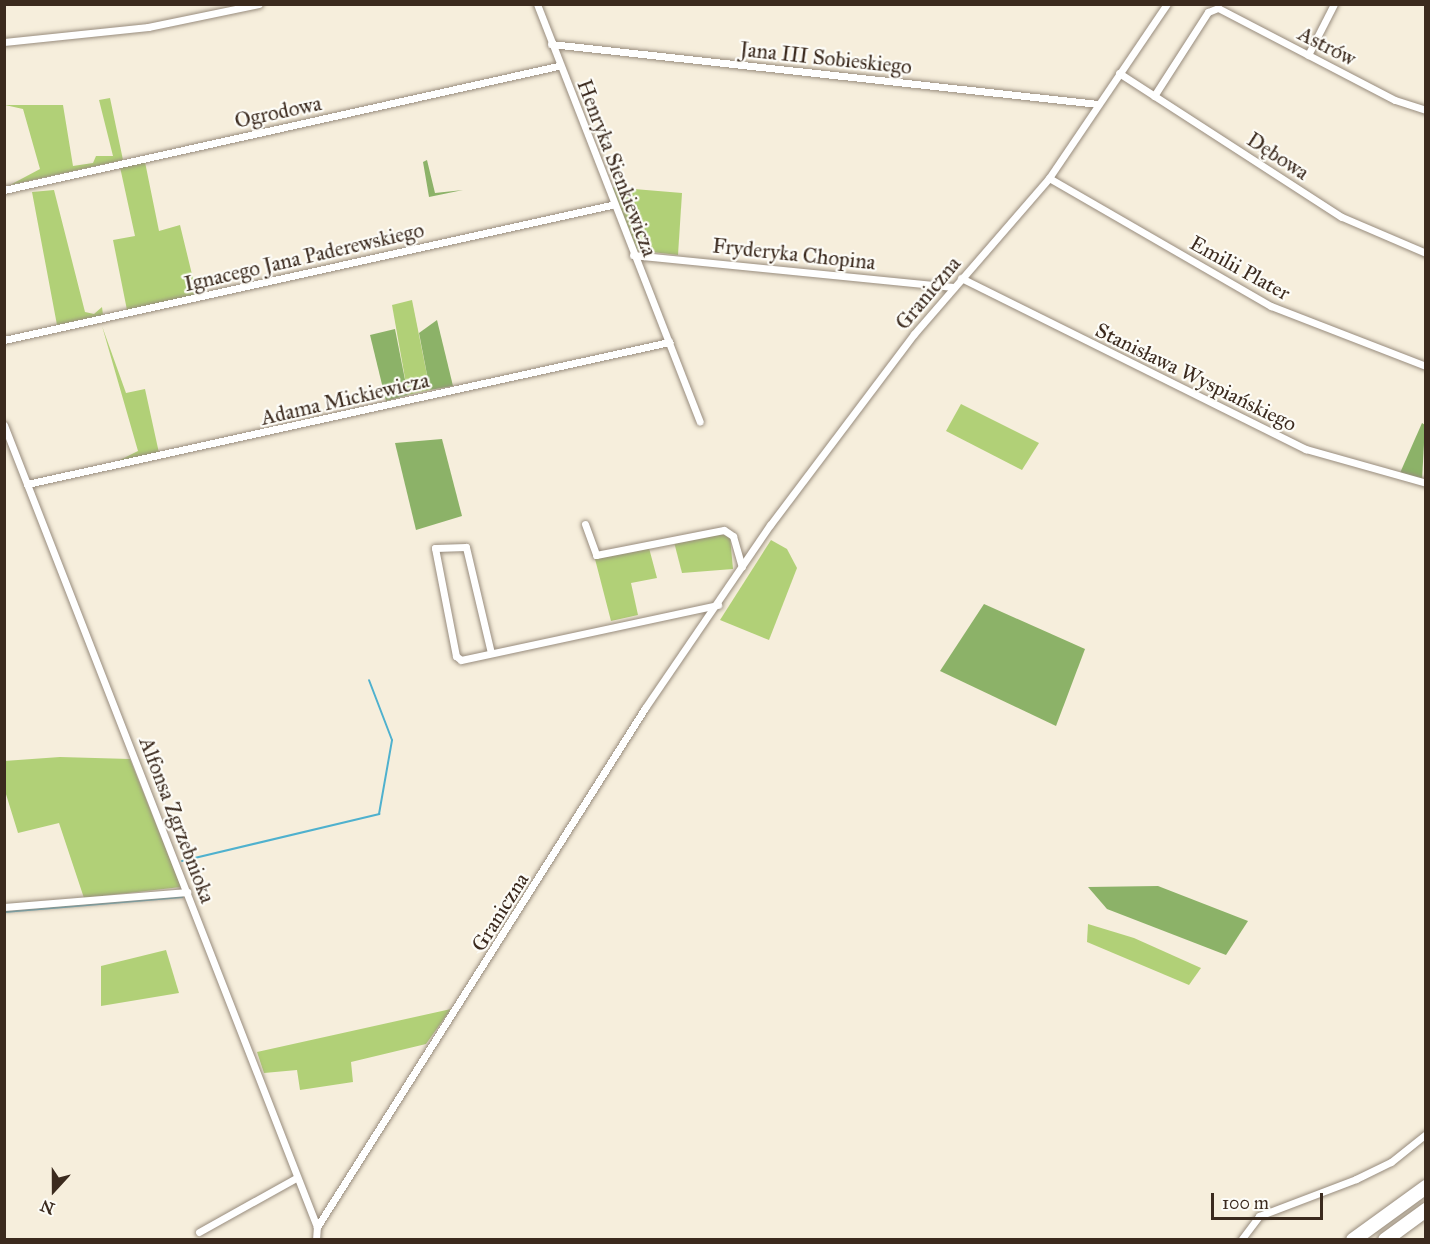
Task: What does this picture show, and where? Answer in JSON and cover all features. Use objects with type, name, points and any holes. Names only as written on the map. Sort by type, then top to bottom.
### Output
[{"type":"highway","points":[[1410,1199],[1425,1180]]},
{"type":"highway","points":[[1353,1239],[1425,1187]]},
{"type":"highway","points":[[1385,1239],[1425,1210]]},
{"type":"street","points":[[4,42],[148,27],[259,4]]},
{"type":"street","name":"Henryka Sienkiewicza","points":[[537,4],[611,205],[700,421]]},
{"type":"street","name":"Graniczna","points":[[316,1239],[317,1227],[645,708],[742,567],[820,455],[952,287],[1049,178],[1167,4]]},
{"type":"street","points":[[1308,55],[1334,4]]},
{"type":"street","name":"Astrów","points":[[1154,96],[1215,8],[1425,110]]},
{"type":"street","name":"Jana III Sobieskiego","points":[[551,44],[1098,104]]},
{"type":"street","name":"Ogrodowa","points":[[4,190],[558,66]]},
{"type":"street","name":"Dębowa","points":[[1119,73],[1342,217],[1425,253]]},
{"type":"street","name":"Emilii Plater","points":[[1049,178],[1271,306],[1425,366]]},
{"type":"street","name":"Ignacego Jana Paderewskiego","points":[[4,340],[611,205]]},
{"type":"street","name":"Fryderyka Chopina","points":[[633,255],[952,287]]},
{"type":"street","name":"Stanisława Wyspiańskiego","points":[[961,278],[1306,449],[1425,481]]},
{"type":"street","name":"Adama Mickiewicza","points":[[27,484],[669,342]]},
{"type":"street","name":"Alfonsa Zgrzebnioka","points":[[4,425],[317,1227]]},
{"type":"street","points":[[585,524],[596,555],[724,530],[733,536],[742,567]]},
{"type":"street","points":[[491,653],[466,547],[433,549],[456,656],[461,660],[718,605]]},
{"type":"street","points":[[4,907],[187,892]]},
{"type":"street","points":[[1241,1239],[1259,1216],[1371,1172],[1425,1134]]},
{"type":"street","points":[[200,1232],[296,1178]]},
{"type":"green space","points":[[110,98],[123,160],[10,185],[40,169],[23,109],[5,105],[63,105],[73,166],[93,163],[96,156],[113,156],[99,100]]},
{"type":"green space","points":[[427,160],[435,193],[463,190],[429,197],[423,162]]},
{"type":"green space","points":[[145,162],[159,231],[180,225],[197,295],[127,310],[113,240],[135,236],[120,167]]},
{"type":"green space","points":[[610,187],[682,193],[678,255],[634,250]]},
{"type":"green space","points":[[54,190],[85,312],[94,314],[102,307],[103,315],[57,325],[32,192]]},
{"type":"green space","points":[[412,300],[430,390],[408,395],[392,305]]},
{"type":"green space","points":[[437,320],[453,386],[430,390],[419,333]]},
{"type":"green space","points":[[102,326],[126,393],[145,389],[159,453],[112,464],[138,451]]},
{"type":"green space","points":[[395,329],[408,395],[386,401],[370,335]]},
{"type":"green space","points":[[961,404],[1039,443],[1022,470],[946,431]]},
{"type":"green space","points":[[1422,423],[1425,425],[1422,480],[1400,473]]},
{"type":"green space","points":[[442,439],[462,516],[416,530],[395,443]]},
{"type":"green space","points":[[716,533],[730,537],[733,569],[682,573],[674,542]]},
{"type":"green space","points":[[771,540],[787,549],[797,568],[769,640],[720,620]]},
{"type":"green space","points":[[649,548],[657,578],[631,583],[638,615],[611,621],[595,559]]},
{"type":"green space","points":[[984,604],[1085,649],[1056,726],[940,671]]},
{"type":"green space","points":[[60,757],[130,759],[181,887],[84,898],[59,823],[18,833],[5,791],[4,761]]},
{"type":"green space","points":[[1158,886],[1248,921],[1226,955],[1107,909],[1088,887]]},
{"type":"green space","points":[[1088,924],[1134,938],[1201,968],[1189,985],[1087,942]]},
{"type":"green space","points":[[166,950],[179,993],[101,1006],[101,966]]},
{"type":"green space","points":[[451,1009],[426,1044],[351,1062],[353,1082],[300,1090],[297,1070],[264,1073],[257,1052]]},
{"type":"waterway","points":[[182,861],[379,814],[392,740],[369,680]]},
{"type":"waterway","points":[[4,912],[182,897]]}]
